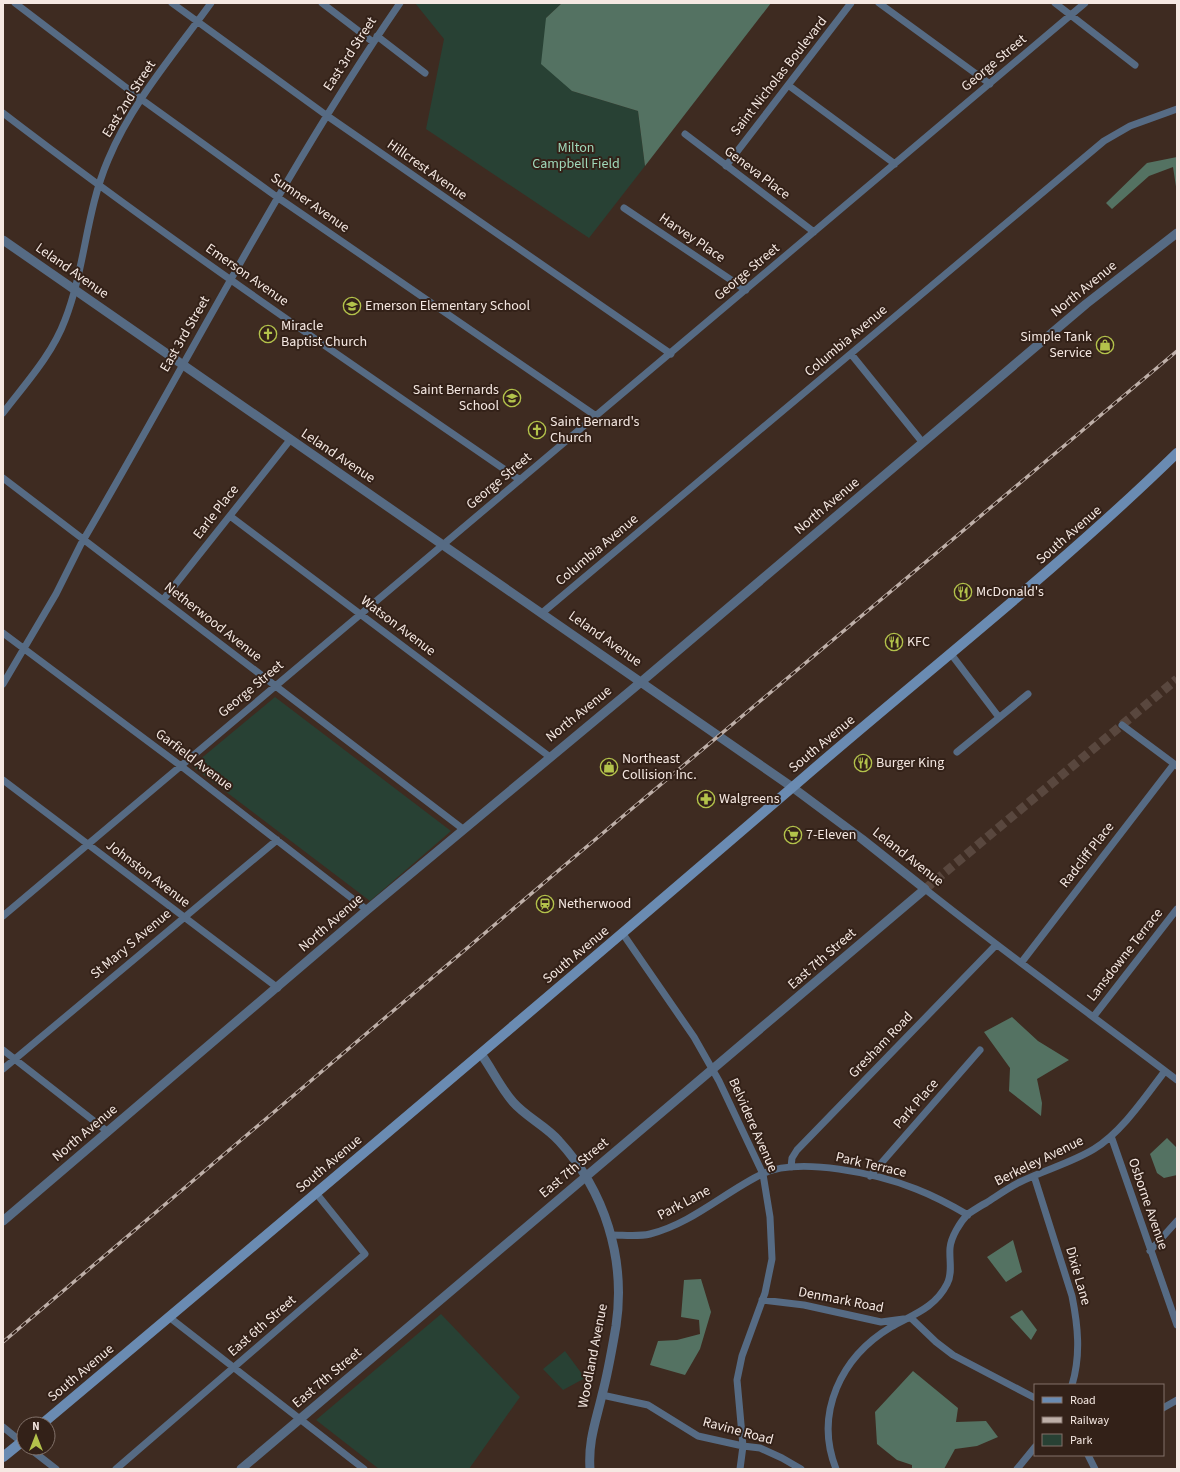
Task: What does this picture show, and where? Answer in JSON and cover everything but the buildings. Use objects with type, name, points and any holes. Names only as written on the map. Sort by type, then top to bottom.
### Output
[{"type":"main road","name":"South Avenue","points":[[51,1416],[623,934],[792,787],[1062,560],[1125,504],[1177,453]]},
{"type":"main road","points":[[3,1457],[16,1449]]},
{"type":"street","name":"Sumner Avenue","points":[[15,3],[141,99],[277,197],[596,416]]},
{"type":"street","name":"Hillcrest Avenue","points":[[172,3],[326,115],[671,354]]},
{"type":"street","name":"East 2nd Street","points":[[3,413],[55,341],[65,320],[74,289],[98,186],[116,142],[141,99],[211,3]]},
{"type":"street","points":[[322,3],[425,73]]},
{"type":"street","name":"East 3rd Street","points":[[3,684],[56,594],[84,540],[277,197],[326,115],[400,3]]},
{"type":"street","name":"Saint Nicholas Boulevard","points":[[726,166],[852,3]]},
{"type":"street","points":[[879,3],[990,84]]},
{"type":"street","points":[[1055,3],[1135,65]]},
{"type":"street","name":"George Street","points":[[3,916],[274,686],[671,354],[1085,3]]},
{"type":"street","points":[[788,85],[895,164]]},
{"type":"street","name":"Columbia Avenue","points":[[542,613],[1104,141],[1130,126],[1177,109]]},
{"type":"street","name":"Emerson Avenue","points":[[3,113],[98,186],[520,480]]},
{"type":"street","name":"Geneva Place","points":[[685,134],[814,232]]},
{"type":"street","name":"Harvey Place","points":[[624,208],[746,290]]},
{"type":"street","name":"North Avenue","points":[[3,1221],[278,988],[367,910],[642,682],[1086,304],[1177,233]]},
{"type":"street","name":"Leland Avenue","points":[[3,240],[290,440],[444,544],[792,787],[862,839],[996,946],[1094,1016],[1177,1080]]},
{"type":"street","points":[[851,354],[923,443]]},
{"type":"street","name":"Earle Place","points":[[163,600],[290,440]]},
{"type":"street","name":"Netherwood Avenue","points":[[3,478],[463,830]]},
{"type":"street","name":"Watson Avenue","points":[[230,516],[550,757]]},
{"type":"street","name":"Garfield Avenue","points":[[3,633],[181,766],[367,910]]},
{"type":"street","points":[[951,654],[998,716]]},
{"type":"street","points":[[957,752],[998,716],[1028,694]]},
{"type":"street","points":[[1122,725],[1176,765]]},
{"type":"street","name":"Radcliff Place","points":[[1021,963],[1176,765]]},
{"type":"street","name":"Johnston Avenue","points":[[3,780],[278,988]]},
{"type":"street","name":"St Mary S Avenue","points":[[3,1069],[277,840]]},
{"type":"street","name":"East 7th Street","points":[[241,1469],[586,1176],[713,1071],[925,889]]},
{"type":"street","name":"Lansdowne Terrace","points":[[1094,1016],[1177,909]]},
{"type":"street","name":"Belvidere Avenue","points":[[623,934],[694,1037],[719,1080],[763,1174],[770,1217],[772,1259],[762,1300],[742,1356],[737,1380],[742,1446],[740,1469]]},
{"type":"street","name":"Gresham Road","points":[[791,1167],[792,1158],[797,1150],[996,946]]},
{"type":"street","points":[[3,1050],[108,1132]]},
{"type":"street","name":"Park Place","points":[[870,1176],[980,1050]]},
{"type":"street","name":"Woodland Avenue","points":[[481,1054],[514,1103],[558,1139],[586,1176],[597,1195],[611,1235],[618,1282],[618,1305],[602,1394],[592,1427],[590,1469]]},
{"type":"street","name":"Berkeley Avenue","points":[[836,1469],[832,1457],[828,1430],[830,1406],[840,1379],[849,1364],[865,1346],[892,1327],[922,1312],[947,1284],[950,1274],[950,1246],[956,1232],[968,1214],[1013,1186],[1079,1157],[1111,1136],[1165,1071]]},
{"type":"street","name":"Osborne Avenue","points":[[1111,1136],[1177,1325]]},
{"type":"street","name":"Park Terrace","points":[[763,1174],[791,1167],[828,1168],[870,1176],[916,1189],[968,1214]]},
{"type":"street","name":"Park Lane","points":[[611,1235],[649,1234],[669,1228],[763,1174]]},
{"type":"street","name":"Dixie Lane","points":[[1034,1176],[1072,1296],[1076,1316],[1078,1342],[1077,1368],[1072,1384]]},
{"type":"street","name":"East 6th Street","points":[[116,1469],[366,1254],[316,1193]]},
{"type":"street","points":[[1150,1251],[1177,1221]]},
{"type":"street","name":"Denmark Road","points":[[762,1300],[804,1305],[881,1322],[911,1318]]},
{"type":"street","points":[[169,1317],[364,1469]]},
{"type":"street","points":[[911,1318],[936,1342],[954,1355],[1034,1397]]},
{"type":"street","name":"Ravine Road","points":[[602,1394],[648,1404],[698,1436],[742,1446],[760,1448],[801,1469]]},
{"type":"street","points":[[1164,1407],[1177,1400]]},
{"type":"street","points":[[3,1427],[16,1436]]},
{"type":"street","points":[[1017,1469],[1034,1448]]},
{"type":"street","points":[[40,1456],[56,1469]]},
{"type":"street","points":[[1088,1456],[1095,1469]]},
{"type":"green space","name":"Milton Campbell Field","points":[[415,3],[562,3],[546,18],[572,91],[638,111],[645,166],[589,238],[426,129],[444,39]]},
{"type":"green space","points":[[562,3],[771,3],[645,166],[638,111],[572,91],[541,64],[546,18]]},
{"type":"green space","points":[[1177,157],[1177,193],[1173,167],[1149,176],[1112,209],[1106,203],[1147,163]]},
{"type":"green space","points":[[275,697],[451,831],[370,901],[192,766]]},
{"type":"green space","points":[[1012,1017],[1038,1041],[1069,1060],[1037,1079],[1042,1103],[1041,1116],[1009,1091],[1010,1068],[984,1032]]},
{"type":"green space","points":[[1167,1138],[1177,1148],[1177,1175],[1164,1178],[1157,1173],[1150,1154]]},
{"type":"green space","points":[[1013,1240],[1022,1272],[1006,1282],[987,1257]]},
{"type":"green space","points":[[701,1279],[711,1312],[700,1349],[685,1375],[650,1365],[658,1341],[677,1340],[700,1334],[699,1320],[681,1317],[684,1280]]},
{"type":"green space","points":[[1022,1310],[1037,1330],[1031,1340],[1010,1317]]},
{"type":"green space","points":[[441,1314],[520,1397],[469,1469],[379,1469],[316,1420]]},
{"type":"green space","points":[[565,1351],[585,1378],[563,1390],[543,1369]]},
{"type":"green space","points":[[913,1371],[958,1408],[956,1422],[986,1421],[998,1437],[977,1446],[955,1449],[944,1469],[912,1469],[912,1465],[897,1460],[877,1444],[875,1412]]},
{"type":"tunnel","points":[[925,889],[1177,679]]},
{"type":"railway","points":[[3,1342],[578,854],[1177,351]]},
{"type":"place","name":"Emerson Elementary School","points":[[352,306]]},
{"type":"place","name":"Miracle Baptist Church","points":[[268,334]]},
{"type":"place","name":"Simple Tank Service","points":[[1105,345]]},
{"type":"place","name":"Saint Bernards School","points":[[512,398]]},
{"type":"place","name":"Saint Bernard's Church","points":[[537,430]]},
{"type":"place","name":"McDonald's","points":[[963,592]]},
{"type":"place","name":"KFC","points":[[894,642]]},
{"type":"place","name":"Burger King","points":[[863,763]]},
{"type":"place","name":"Northeast Collision Inc.","points":[[609,767]]},
{"type":"place","name":"Walgreens","points":[[706,799]]},
{"type":"place","name":"7-Eleven","points":[[793,835]]},
{"type":"place","name":"Netherwood","points":[[545,904]]}]
